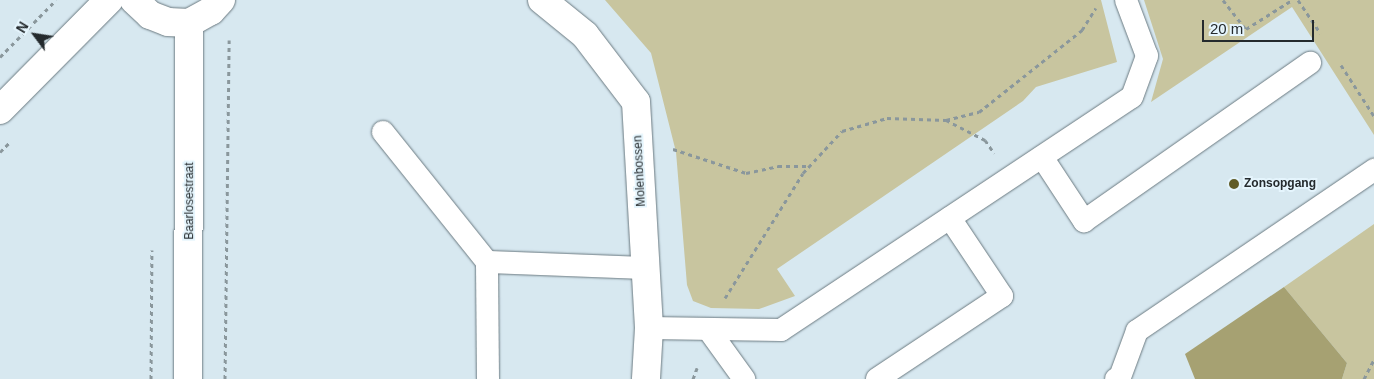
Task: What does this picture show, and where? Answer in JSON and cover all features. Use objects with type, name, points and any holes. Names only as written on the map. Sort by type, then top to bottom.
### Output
[{"type":"street","points":[[0,110],[109,0]]},
{"type":"street","points":[[134,0],[150,15],[168,22],[189,23],[211,11],[220,0]]},
{"type":"street","name":"Molenbossen","points":[[542,0],[585,34],[636,102],[649,328],[646,379]]},
{"type":"street","name":"Baarlosestraat","points":[[188,379],[189,23]]},
{"type":"lane","points":[[649,328],[781,330],[1132,97],[1147,56],[1126,0]]},
{"type":"lane","points":[[1042,157],[1084,221],[1310,63]]},
{"type":"lane","points":[[383,132],[487,262],[488,379]]},
{"type":"lane","points":[[1116,379],[1120,376],[1137,331],[1374,170]]},
{"type":"lane","points":[[877,379],[1002,296],[950,218]]},
{"type":"lane","points":[[487,262],[646,268]]},
{"type":"lane","points":[[708,329],[744,379]]},
{"type":"path","points":[[0,57],[56,0]]},
{"type":"path","points":[[693,379],[708,329],[810,166],[842,131],[887,118],[946,120],[978,112],[1082,30],[1102,0]]},
{"type":"path","points":[[1223,0],[1246,30],[1292,0]]},
{"type":"path","points":[[226,379],[229,38]]},
{"type":"path","points":[[946,120],[985,140],[1011,177]]},
{"type":"path","points":[[638,140],[746,174],[778,166],[810,166]]},
{"type":"path","points":[[1364,379],[1374,358]]},
{"type":"shaded area","points":[[605,0],[1101,0],[1117,62],[1036,87],[1023,101],[777,269],[795,296],[759,309],[711,308],[693,301],[687,285],[676,152],[651,53]]},
{"type":"shaded area","points":[[1144,0],[1374,0],[1374,135],[1292,7],[1151,102],[1163,59]]},
{"type":"shaded area","points":[[1374,224],[1374,379],[1342,379],[1347,363],[1284,287]]},
{"type":"shaded area","points":[[1284,287],[1347,363],[1342,379],[1195,379],[1185,354]]},
{"type":"place","name":"Zonsopgang","points":[[1234,184]]}]
